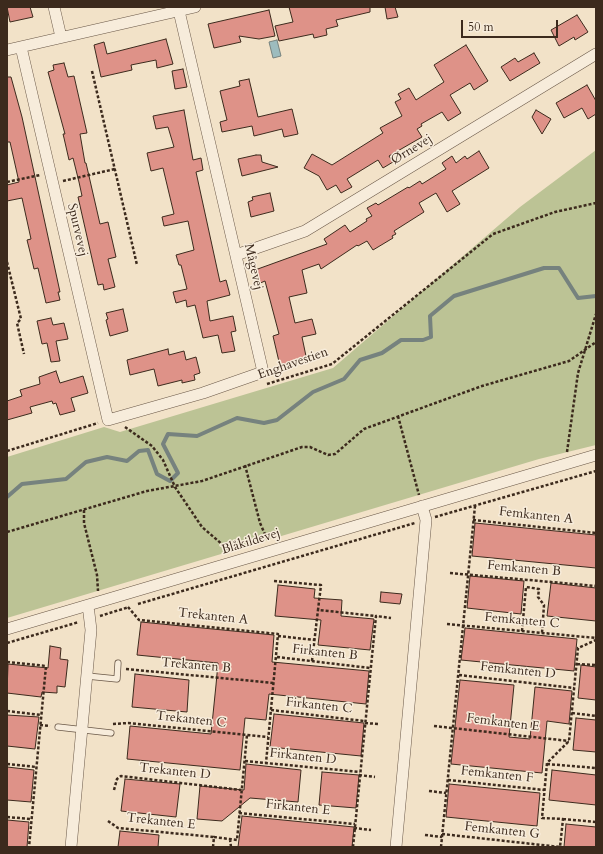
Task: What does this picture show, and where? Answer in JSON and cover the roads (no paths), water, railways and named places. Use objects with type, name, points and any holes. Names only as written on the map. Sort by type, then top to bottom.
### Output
[{"type":"street","points":[[54,7],[61,38]]},
{"type":"street","points":[[7,50],[195,7]]},
{"type":"street","name":"Mågevej","points":[[108,420],[203,393],[263,372],[179,11]]},
{"type":"street","name":"Spurvevej","points":[[21,46],[108,420]]},
{"type":"street","name":"Ørnevej","points":[[236,255],[304,231],[596,54]]},
{"type":"street","name":"Blåkildevej","points":[[7,629],[596,455]]},
{"type":"street","points":[[396,847],[426,520],[422,506]]},
{"type":"street","points":[[70,847],[83,729],[87,676],[91,619],[88,605]]},
{"type":"lane","points":[[87,676],[117,679],[118,666]]},
{"type":"lane","points":[[58,727],[112,733]]},
{"type":"water","points":[[277,40],[281,56],[273,58],[269,42]]},
{"type":"waterway","points":[[7,497],[22,484],[66,479],[86,462],[107,457],[127,461],[139,451],[148,450],[157,474],[170,481],[178,473],[163,444],[168,434],[197,436],[237,418],[264,423],[277,420],[313,392],[344,379],[360,360],[382,353],[401,340],[423,340],[431,337],[430,316],[454,296],[544,268],[559,268],[578,298],[596,296]]}]
